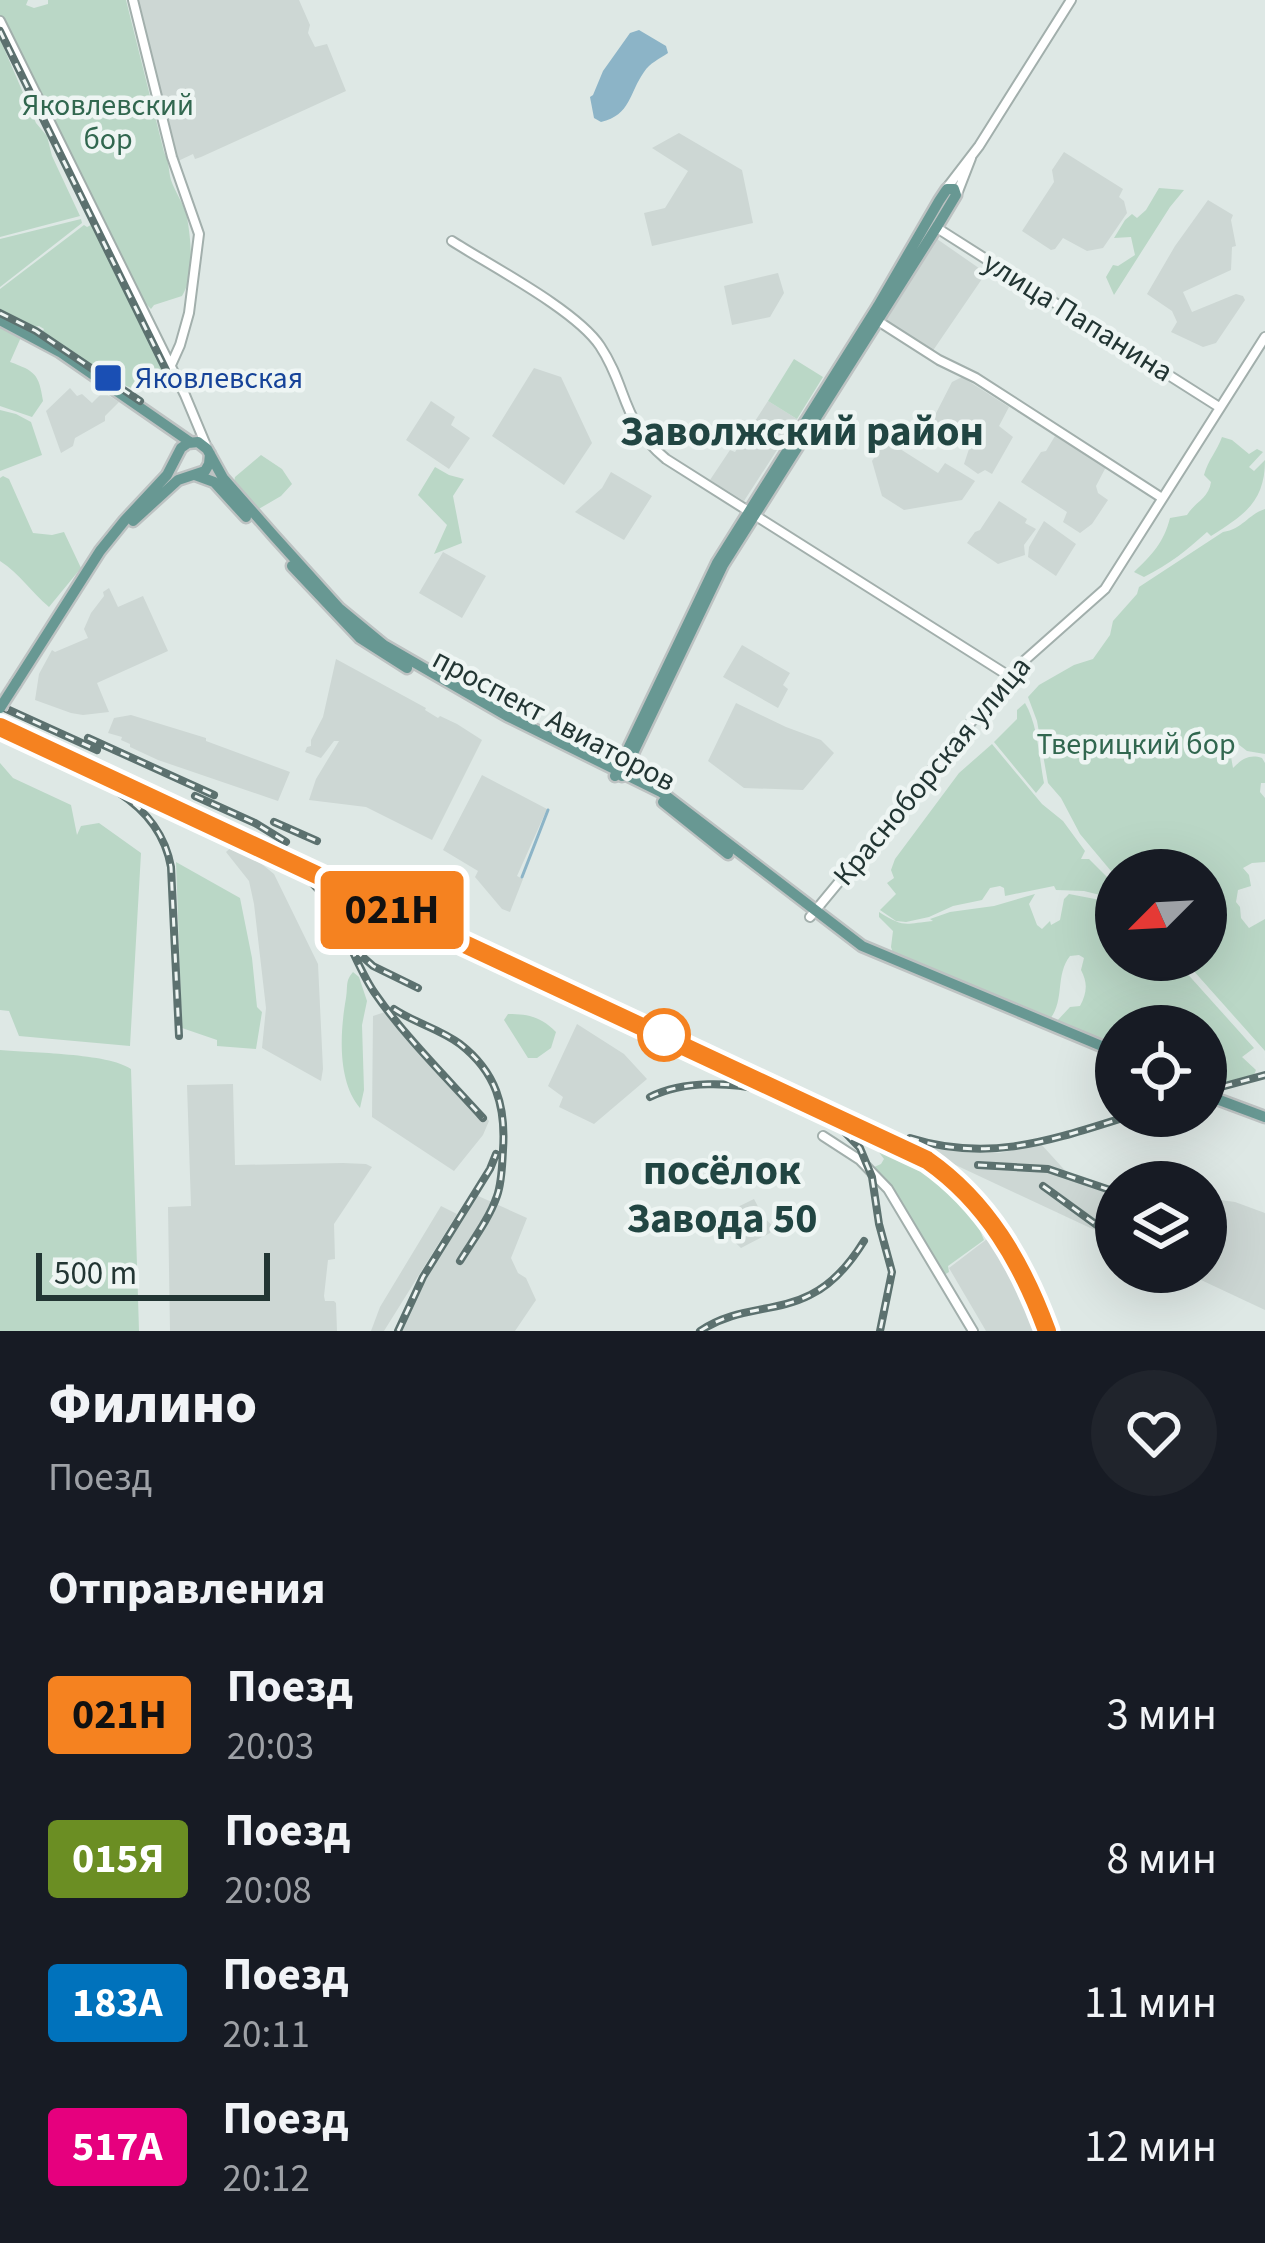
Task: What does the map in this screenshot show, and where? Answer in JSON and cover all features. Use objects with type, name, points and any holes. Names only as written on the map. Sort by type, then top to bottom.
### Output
[{"type":"main road","points":[[619,775],[751,514],[936,228],[950,194]]},
{"type":"main road","points":[[890,294],[905,255],[950,194]]},
{"type":"main road","points":[[0,320],[60,352],[209,453],[207,468],[179,479],[147,506],[77,588]]},
{"type":"main road","points":[[166,426],[175,439],[181,469],[194,475]]},
{"type":"main road","points":[[0,708],[100,551],[165,478],[181,448],[190,442]]},
{"type":"main road","name":"проспект Авиаторов","points":[[209,453],[252,512],[339,608],[374,638],[619,775],[852,940],[1095,1047]]},
{"type":"main road","name":"проспект Авиаторов","points":[[194,475],[217,484],[328,607],[369,645],[497,719],[619,775]]},
{"type":"main road","points":[[1227,1099],[1265,1113]]},
{"type":"street","points":[[133,0],[199,233],[189,313],[170,366]]},
{"type":"street","points":[[950,194],[1071,0]]},
{"type":"street","points":[[0,21],[200,426],[209,453]]},
{"type":"street","name":"улица Папанина","points":[[936,228],[1219,407]]},
{"type":"street","points":[[452,241],[586,330],[605,356],[632,421],[647,443],[683,471],[1010,676]]},
{"type":"street","points":[[874,319],[976,378],[1162,498]]},
{"type":"street","name":"Красноборская улица","points":[[812,914],[1010,676],[1105,589],[1265,337]]},
{"type":"street","points":[[190,442],[199,435],[200,426]]},
{"type":"street","points":[[823,1136],[856,1156],[883,1183],[974,1331]]},
{"type":"shaded area","points":[[136,0],[299,0],[315,47],[327,44],[346,91],[201,157],[195,159],[193,154],[178,161]]},
{"type":"shaded area","points":[[679,133],[742,170],[753,223],[652,246],[644,213],[665,208],[688,171],[652,148]]},
{"type":"shaded area","points":[[1064,152],[1123,189],[1119,197],[1127,213],[1103,248],[1087,251],[1063,238],[1051,250],[1022,231],[1054,182],[1052,170]]},
{"type":"shaded area","points":[[1208,200],[1233,215],[1236,246],[1232,247],[1231,270],[1183,292],[1192,312],[1236,294],[1245,300],[1216,343],[1203,347],[1171,332],[1177,322],[1172,311],[1147,294]]},
{"type":"shaded area","points":[[937,239],[986,273],[932,352],[882,320]]},
{"type":"shaded area","points":[[778,273],[784,293],[770,317],[732,325],[724,286]]},
{"type":"shaded area","points":[[534,368],[561,377],[592,443],[564,485],[492,436]]},
{"type":"shaded area","points":[[962,377],[1009,407],[999,426],[1013,437],[992,474],[985,470],[978,474],[964,464],[969,449],[931,423],[952,382]]},
{"type":"shaded area","points":[[70,388],[92,403],[103,392],[119,402],[105,421],[75,438],[73,446],[61,453],[46,411]]},
{"type":"shaded area","points":[[431,401],[455,417],[451,425],[470,438],[449,469],[406,440]]},
{"type":"shaded area","points":[[768,401],[797,419],[744,501],[710,480]]},
{"type":"shaded area","points":[[1055,436],[1106,467],[1096,486],[1108,500],[1080,533],[1063,522],[1067,512],[1021,482]]},
{"type":"shaded area","points":[[886,440],[938,473],[945,463],[975,481],[962,500],[904,510],[882,496],[872,461]]},
{"type":"shaded area","points":[[611,472],[652,496],[624,540],[575,512],[602,488]]},
{"type":"shaded area","points":[[999,501],[1036,529],[1024,545],[1025,555],[998,564],[967,543]]},
{"type":"shaded area","points":[[1044,521],[1076,544],[1056,576],[1028,557]]},
{"type":"shaded area","points":[[443,552],[486,576],[462,618],[419,593]]},
{"type":"shaded area","points":[[109,588],[118,607],[143,596],[168,651],[97,683],[109,712],[83,715],[35,700],[39,674],[52,650],[88,638],[84,629]]},
{"type":"shaded area","points":[[742,645],[790,673],[778,708],[723,677]]},
{"type":"shaded area","points":[[336,659],[482,740],[432,840],[366,807],[309,800],[339,741],[321,758],[305,752],[323,717]]},
{"type":"shaded area","points":[[736,703],[821,740],[834,753],[803,790],[744,788],[708,761]]},
{"type":"shaded area","points":[[131,715],[206,738],[290,772],[278,801],[158,760],[108,733],[114,718]]},
{"type":"shaded area","points":[[482,775],[547,809],[517,876],[523,879],[510,912],[475,877],[478,871],[443,850]]},
{"type":"shaded area","points":[[236,843],[274,874],[318,964],[321,1081],[262,1048],[266,1008],[254,904],[249,881],[226,852]]},
{"type":"shaded area","points":[[391,1010],[489,1121],[454,1171],[372,1117],[373,1016]]},
{"type":"shaded area","points":[[577,1024],[624,1054],[647,1079],[594,1124],[559,1107],[563,1097],[548,1086]]},
{"type":"shaded area","points":[[233,1084],[235,1165],[372,1167],[334,1224],[335,1259],[328,1260],[324,1296],[325,1301],[336,1303],[337,1331],[170,1331],[168,1207],[191,1206],[187,1085]]},
{"type":"shaded area","points":[[1041,1144],[1070,1176],[1095,1184],[1095,1230],[930,1153],[932,1145],[999,1153]]},
{"type":"shaded area","points":[[476,1195],[527,1218],[511,1258],[536,1300],[515,1331],[402,1331],[415,1294]]},
{"type":"shaded area","points":[[754,1199],[773,1226],[770,1233],[741,1248],[711,1220]]},
{"type":"shaded area","points":[[1227,1201],[1265,1213],[1265,1310],[1227,1292]]},
{"type":"shaded area","points":[[441,1206],[457,1214],[384,1331],[371,1331],[380,1307]]},
{"type":"shaded area","points":[[987,1239],[1019,1281],[1042,1331],[986,1331],[949,1268]]},
{"type":"green space","name":"Яковлевский бор","points":[[0,0],[28,0],[26,5],[34,8],[48,0],[126,0],[171,180],[187,217],[190,268],[182,296],[151,309],[143,301],[0,15]]},
{"type":"green space","name":"Яковлевский бор","points":[[0,39],[80,216],[0,237]]},
{"type":"green space","points":[[1159,188],[1184,190],[1114,295],[1106,277],[1113,265],[1135,255],[1131,237],[1114,238],[1125,220],[1146,210]]},
{"type":"green space","name":"Яковлевский бор","points":[[81,219],[82,223],[0,287],[0,239]]},
{"type":"green space","name":"Яковлевский бор","points":[[97,222],[178,385],[173,389],[167,381],[138,389],[118,382],[41,335],[44,329],[30,328],[0,310],[0,289],[84,225]]},
{"type":"green space","points":[[0,325],[22,335],[10,362],[30,371],[40,385],[43,401],[32,417],[0,406]]},
{"type":"green space","points":[[794,359],[823,377],[797,419],[768,401]]},
{"type":"green space","points":[[0,410],[31,422],[42,455],[0,471]]},
{"type":"green space","points":[[1222,437],[1249,454],[1257,449],[1263,452],[1249,467],[1254,471],[1265,460],[1257,497],[1233,521],[1211,536],[1207,532],[1162,567],[1144,577],[1134,572],[1156,548],[1170,518],[1187,515],[1208,492],[1211,482],[1204,475]]},
{"type":"green space","points":[[261,455],[282,469],[292,484],[257,510],[234,482]]},
{"type":"green space","points":[[435,467],[464,479],[453,496],[462,543],[434,554],[447,525],[418,495]]},
{"type":"green space","points":[[3,476],[9,479],[33,533],[64,532],[81,568],[49,607],[0,561]]},
{"type":"green space","name":"Тверицкий бор","points":[[1265,509],[1265,754],[1238,744],[1230,751],[1233,768],[1249,757],[1262,758],[1265,763],[1260,792],[1265,798],[1265,862],[1243,868],[1251,886],[1238,890],[1236,902],[1249,928],[1265,919],[1265,1051],[1203,981],[1227,981],[1227,849],[1095,852],[1048,783],[1028,697],[1039,685],[1093,659],[1110,635],[1113,621],[1139,587]]},
{"type":"green space","name":"Тверицкий бор","points":[[1025,703],[1044,783],[1036,793],[994,742],[1017,719],[1017,710]]},
{"type":"green space","name":"Тверицкий бор","points":[[992,744],[1042,804],[1063,821],[1085,851],[1081,859],[1095,865],[1095,894],[1054,886],[1005,896],[1000,886],[990,888],[982,900],[906,922],[880,910],[896,894],[887,883],[894,878],[895,859],[959,773]]},
{"type":"green space","points":[[0,763],[13,778],[71,805],[77,835],[81,826],[99,823],[141,853],[130,1046],[19,1036],[9,1011],[0,1010]]},
{"type":"green space","points":[[176,862],[240,898],[257,1007],[262,1012],[256,1049],[217,1046],[217,1040],[182,1028]]},
{"type":"green space","points":[[1035,894],[1029,904],[1042,929],[1060,920],[1069,894],[1095,899],[1095,981],[1194,981],[1215,1005],[1095,1005],[1095,1037],[1056,1022],[1070,1007],[1080,1006],[1084,997],[1084,958],[1079,955],[1065,963],[1050,1019],[893,953],[893,931],[879,917],[879,912],[904,924]]},
{"type":"green space","points":[[353,972],[367,1001],[360,1108],[347,1084],[342,1056],[347,984]]},
{"type":"green space","points":[[508,1014],[534,1017],[550,1027],[556,1032],[551,1048],[528,1058],[504,1020]]},
{"type":"green space","points":[[1227,1018],[1254,1048],[1242,1057],[1256,1070],[1254,1075],[1227,1082]]},
{"type":"green space","points":[[0,1050],[88,1057],[131,1069],[139,1331],[0,1331]]},
{"type":"green space","points":[[856,1132],[917,1165],[964,1205],[984,1240],[948,1266],[949,1272],[944,1275],[894,1190],[872,1168],[884,1159]]},
{"type":"water","points":[[639,30],[666,46],[668,53],[646,69],[624,109],[601,122],[594,118],[590,97],[630,33]]},
{"type":"waterway","points":[[522,877],[548,810]]},
{"type":"railway","points":[[0,31],[166,370]]},
{"type":"railway","points":[[0,313],[36,331],[140,401]]},
{"type":"railway","points":[[0,706],[97,750]]},
{"type":"railway","points":[[0,725],[928,1158],[969,1193],[1002,1235],[1049,1331]]},
{"type":"railway","points":[[88,738],[214,795]]},
{"type":"railway","points":[[119,793],[153,824],[171,867],[179,1036]]},
{"type":"railway","points":[[195,796],[286,842]]},
{"type":"railway","points":[[274,822],[317,841]]},
{"type":"railway","points":[[302,874],[326,899],[386,1009],[483,1118]]},
{"type":"railway","points":[[355,950],[373,966],[418,988]]},
{"type":"railway","points":[[394,1009],[452,1039],[472,1055],[490,1078],[500,1105],[499,1191],[460,1261]]},
{"type":"railway","points":[[1227,1085],[1265,1075]]},
{"type":"railway","points":[[650,1097],[708,1084],[767,1091]]},
{"type":"railway","points":[[833,1120],[860,1148],[872,1177],[892,1272],[880,1331]]},
{"type":"railway","points":[[910,1138],[994,1148],[1095,1126]]},
{"type":"railway","points":[[398,1331],[423,1277],[496,1154]]},
{"type":"railway","points":[[978,1165],[1048,1169],[1095,1185]]},
{"type":"railway","points":[[1043,1186],[1095,1224]]},
{"type":"railway","points":[[700,1331],[728,1317],[810,1295],[841,1272],[864,1241]]},
{"type":"train","name":"021Н","points":[[0,727],[927,1160],[964,1190],[1000,1233],[1024,1273],[1047,1331]]},
{"type":"place","name":"Яковлевская","points":[[108,378]]},
{"type":"district","name":"Заволжский район","points":[[802,432]]},
{"type":"district","name":"посёлок Завода 50","points":[[722,1195]]}]
